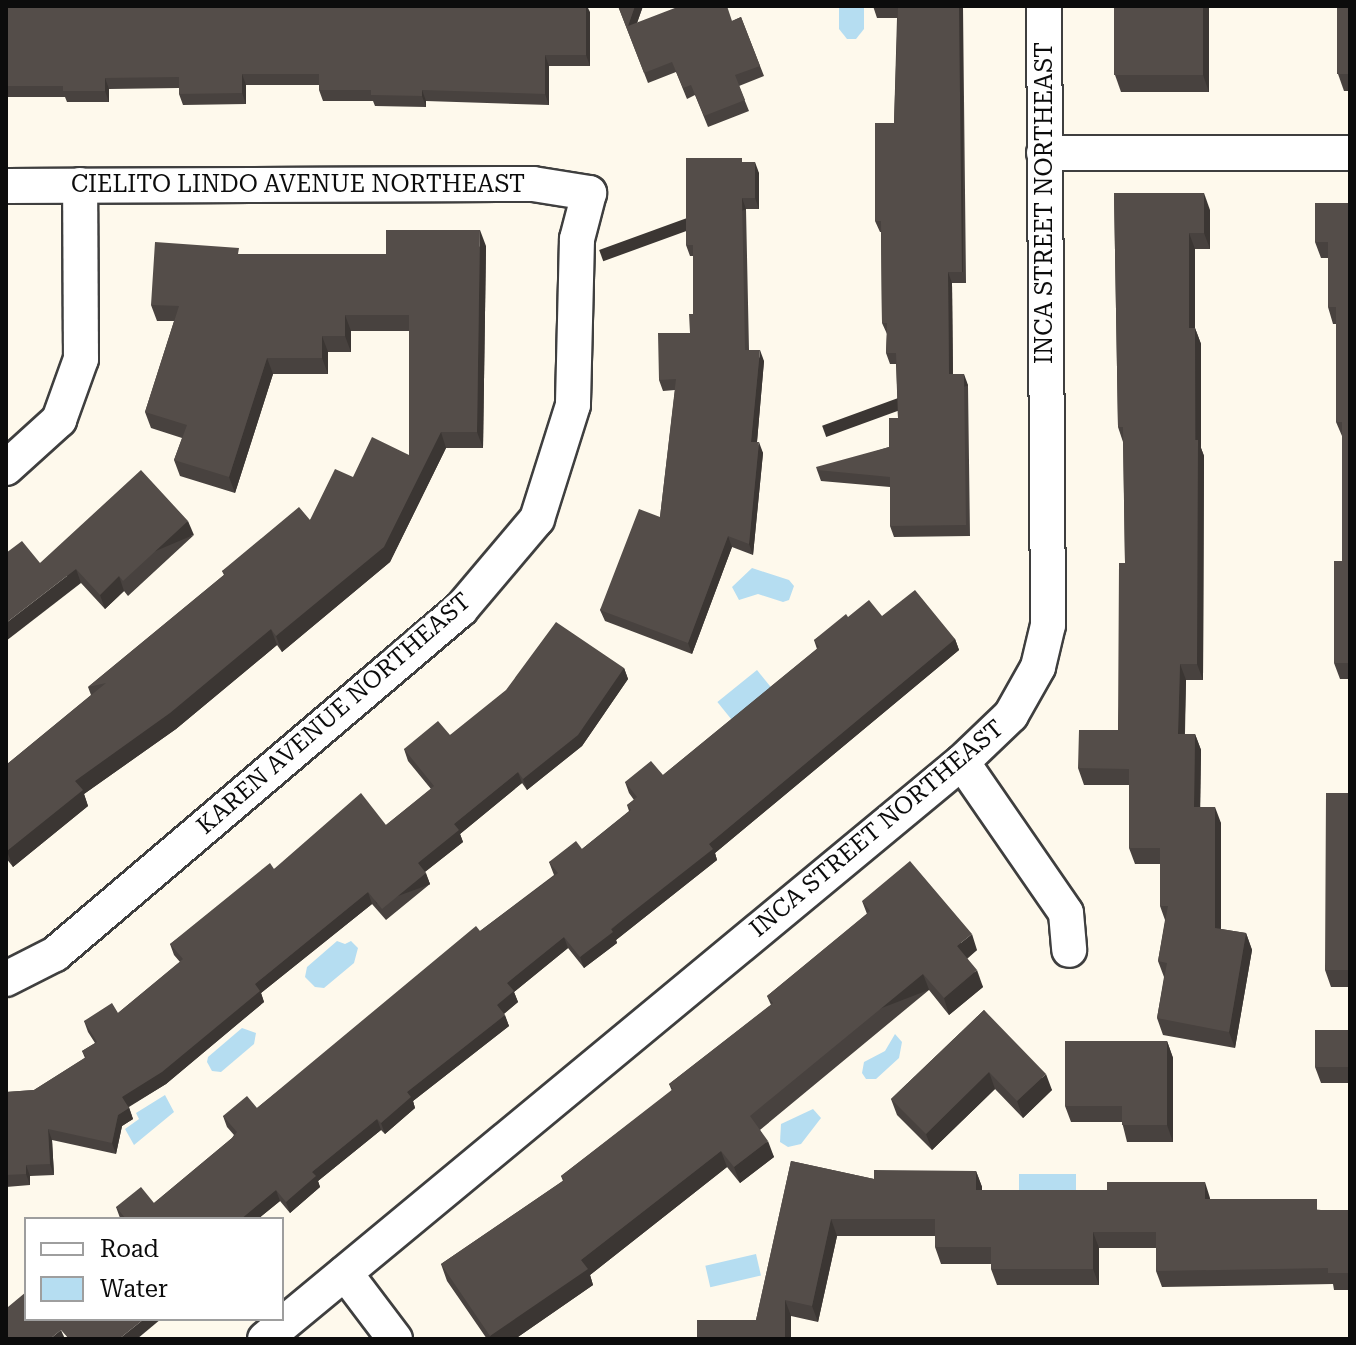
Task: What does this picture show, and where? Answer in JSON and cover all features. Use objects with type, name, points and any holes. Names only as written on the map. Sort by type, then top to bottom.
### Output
[{"type":"street","name":"INCA STREET NORTHEAST","points":[[265,1339],[962,762],[1011,715],[1038,667],[1048,625],[1044,6]]},
{"type":"street","points":[[1044,153],[1350,153]]},
{"type":"street","name":"CIELITO LINDO AVENUE NORTHEAST","points":[[6,186],[533,184],[589,193]]},
{"type":"street","points":[[6,468],[59,420],[81,359],[80,185]]},
{"type":"street","name":"KAREN AVENUE NORTHEAST","points":[[6,979],[55,954],[461,609],[537,519],[573,405],[577,239],[589,193]]},
{"type":"street","points":[[962,762],[1066,913],[1069,950]]},
{"type":"street","points":[[345,1273],[395,1339]]},
{"type":"water","points":[[839,6],[864,6],[864,29],[856,39],[847,39],[839,29]]},
{"type":"water","points":[[752,568],[789,580],[794,586],[789,600],[783,602],[758,594],[739,600],[732,587]]},
{"type":"water","points":[[757,670],[773,690],[734,722],[717,702]]},
{"type":"water","points":[[337,941],[345,944],[351,941],[358,948],[354,963],[324,988],[315,987],[305,977],[307,967]]},
{"type":"water","points":[[242,1028],[256,1033],[254,1044],[221,1072],[212,1071],[208,1057]]},
{"type":"water","points":[[895,1034],[902,1042],[899,1058],[876,1079],[866,1079],[862,1073],[864,1062],[885,1051]]},
{"type":"water","points":[[165,1095],[174,1112],[134,1145],[125,1129],[139,1119],[136,1113]]},
{"type":"water","points":[[813,1109],[821,1118],[801,1144],[788,1147],[780,1142],[781,1124]]},
{"type":"water","points":[[1019,1174],[1076,1174],[1076,1199],[1019,1199]]},
{"type":"water","points":[[756,1254],[761,1275],[710,1287],[705,1266]]},
{"type":"building","points":[[6,6],[586,6],[586,55],[545,55],[545,94],[422,90],[422,96],[371,95],[371,90],[319,90],[319,74],[242,74],[242,93],[179,94],[179,77],[105,78],[105,91],[63,91],[63,86],[6,86]]},
{"type":"building","points":[[618,6],[635,6],[628,26],[680,6],[727,6],[732,21],[741,17],[760,66],[735,75],[745,100],[704,116],[691,85],[683,88],[672,62],[644,73]]},
{"type":"building","points":[[873,6],[959,6],[962,272],[948,272],[949,374],[964,374],[966,525],[890,526],[890,477],[817,470],[816,467],[889,447],[889,418],[898,418],[896,353],[886,353],[887,323],[882,323],[881,221],[875,221],[875,123],[894,123],[898,7]]},
{"type":"building","points":[[1114,6],[1203,6],[1203,75],[1114,75]]},
{"type":"building","points":[[1337,6],[1350,6],[1350,74],[1337,74]]},
{"type":"building","points":[[686,158],[742,158],[742,162],[755,162],[755,198],[742,198],[745,350],[760,350],[751,442],[759,442],[749,544],[728,536],[688,643],[600,610],[639,509],[660,517],[676,379],[659,380],[658,333],[690,333],[689,314],[693,314],[693,245],[686,245]]},
{"type":"building","points":[[1114,193],[1204,193],[1204,233],[1189,233],[1189,328],[1195,328],[1195,440],[1198,440],[1197,664],[1180,664],[1178,734],[1195,734],[1194,807],[1215,807],[1215,928],[1246,933],[1229,1032],[1157,1018],[1167,963],[1158,961],[1168,906],[1160,906],[1160,848],[1129,848],[1129,769],[1078,768],[1079,730],[1118,730],[1119,563],[1125,563],[1123,427],[1118,427]]},
{"type":"building","points":[[1315,203],[1350,203],[1350,1067],[1315,1067],[1315,1030],[1348,1030],[1348,970],[1325,970],[1326,793],[1348,793],[1348,663],[1334,663],[1334,561],[1342,561],[1342,422],[1336,422],[1336,307],[1328,307],[1328,242],[1315,242]]},
{"type":"building","points":[[386,230],[480,230],[477,432],[441,432],[384,547],[276,636],[271,629],[170,713],[75,781],[83,790],[7,851],[6,765],[106,683],[88,687],[225,574],[222,571],[299,507],[310,520],[335,469],[353,477],[372,437],[409,455],[409,315],[345,315],[345,336],[322,336],[322,358],[267,358],[229,477],[174,460],[187,425],[145,412],[179,306],[151,305],[155,242],[239,248],[238,254],[386,254]]},
{"type":"building","points":[[141,470],[188,521],[123,581],[119,576],[100,595],[76,569],[6,623],[6,553],[22,541],[40,563]]},
{"type":"building","points":[[915,590],[955,639],[709,844],[713,849],[611,929],[613,932],[580,957],[564,937],[507,983],[514,991],[497,1005],[505,1015],[407,1092],[411,1097],[381,1123],[377,1119],[312,1172],[316,1176],[286,1202],[276,1190],[243,1217],[124,1217],[116,1207],[141,1187],[154,1203],[232,1138],[237,1132],[223,1116],[247,1096],[257,1108],[476,926],[480,931],[558,873],[549,862],[576,841],[582,849],[631,810],[627,805],[637,797],[625,782],[651,761],[663,775],[819,647],[814,640],[846,614],[848,617],[869,600],[882,616]]},
{"type":"building","points":[[556,622],[624,668],[578,735],[523,779],[518,772],[454,824],[459,830],[418,863],[426,873],[382,909],[368,892],[255,984],[260,991],[162,1072],[122,1097],[129,1108],[118,1115],[112,1143],[48,1129],[50,1164],[26,1165],[26,1174],[6,1175],[6,1092],[34,1090],[86,1057],[82,1051],[97,1042],[84,1021],[112,1003],[118,1013],[183,959],[170,944],[270,863],[274,869],[361,793],[386,825],[434,786],[404,749],[438,721],[450,735],[506,690]]},
{"type":"building","points":[[910,861],[972,934],[957,946],[977,970],[944,998],[923,974],[750,1116],[768,1141],[734,1167],[721,1151],[581,1260],[588,1269],[490,1336],[441,1264],[564,1180],[561,1176],[673,1089],[669,1084],[773,1003],[767,996],[870,911],[862,901]]},
{"type":"building","points":[[984,1010],[1046,1074],[1017,1101],[989,1072],[926,1134],[891,1099]]},
{"type":"building","points":[[1065,1041],[1167,1041],[1167,1125],[1122,1125],[1122,1106],[1065,1106]]},
{"type":"building","points":[[791,1161],[874,1179],[874,1170],[976,1171],[976,1190],[1107,1190],[1107,1182],[1205,1182],[1205,1199],[1317,1199],[1317,1210],[1350,1210],[1350,1273],[1328,1273],[1328,1268],[1156,1271],[1156,1232],[1093,1232],[1093,1269],[991,1269],[991,1247],[935,1247],[935,1219],[831,1219],[812,1306],[785,1300],[785,1339],[697,1339],[697,1320],[756,1320]]},
{"type":"building","points":[[24,1294],[24,1321],[142,1321],[119,1339],[69,1339],[61,1330],[50,1339],[6,1339],[6,1305],[8,1307]]}]
